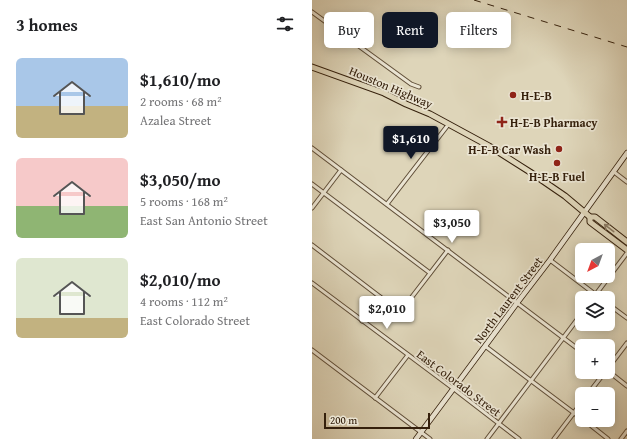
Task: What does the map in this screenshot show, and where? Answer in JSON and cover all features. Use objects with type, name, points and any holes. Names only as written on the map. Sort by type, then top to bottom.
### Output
[{"type":"main road","name":"Houston Highway","points":[[312,67],[384,93],[430,114],[489,146],[565,196],[590,218]]},
{"type":"main road","name":"North Laurent Street","points":[[416,439],[550,260],[627,153]]},
{"type":"main road","name":"North Laurent Street","points":[[614,172],[627,157]]},
{"type":"main road","points":[[627,242],[595,217],[590,218],[590,222],[627,252]]},
{"type":"street","points":[[312,12],[411,84],[419,87]]},
{"type":"street","points":[[387,204],[448,124]]},
{"type":"street","points":[[312,148],[575,347]]},
{"type":"street","points":[[312,208],[342,170]]},
{"type":"street","points":[[614,172],[627,182]]},
{"type":"street","points":[[312,184],[430,273]]},
{"type":"street","points":[[312,245],[393,306],[408,302],[448,250]]},
{"type":"street","points":[[598,291],[627,252]]},
{"type":"street","points":[[550,260],[588,291]]},
{"type":"street","name":"East Colorado Street","points":[[312,283],[519,439]]},
{"type":"street","points":[[362,321],[380,297]]},
{"type":"street","points":[[615,309],[627,318]]},
{"type":"street","points":[[487,439],[575,322]]},
{"type":"street","points":[[615,359],[627,343]]},
{"type":"street","points":[[486,346],[574,412],[554,439]]},
{"type":"street","points":[[312,350],[430,439]]},
{"type":"street","points":[[375,398],[408,355]]},
{"type":"street","points":[[615,378],[627,386]]},
{"type":"street","points":[[594,387],[601,379]]},
{"type":"street","points":[[593,427],[608,439]]},
{"type":"street","points":[[621,439],[627,431]]},
{"type":"railway","points":[[474,0],[627,47]]},
{"type":"place","name":"H-E-B","points":[[513,95]]},
{"type":"place","name":"H-E-B Pharmacy","points":[[502,122]]},
{"type":"place","name":"H-E-B Car Wash","points":[[559,149]]},
{"type":"place","name":"H-E-B Fuel","points":[[557,163]]}]
